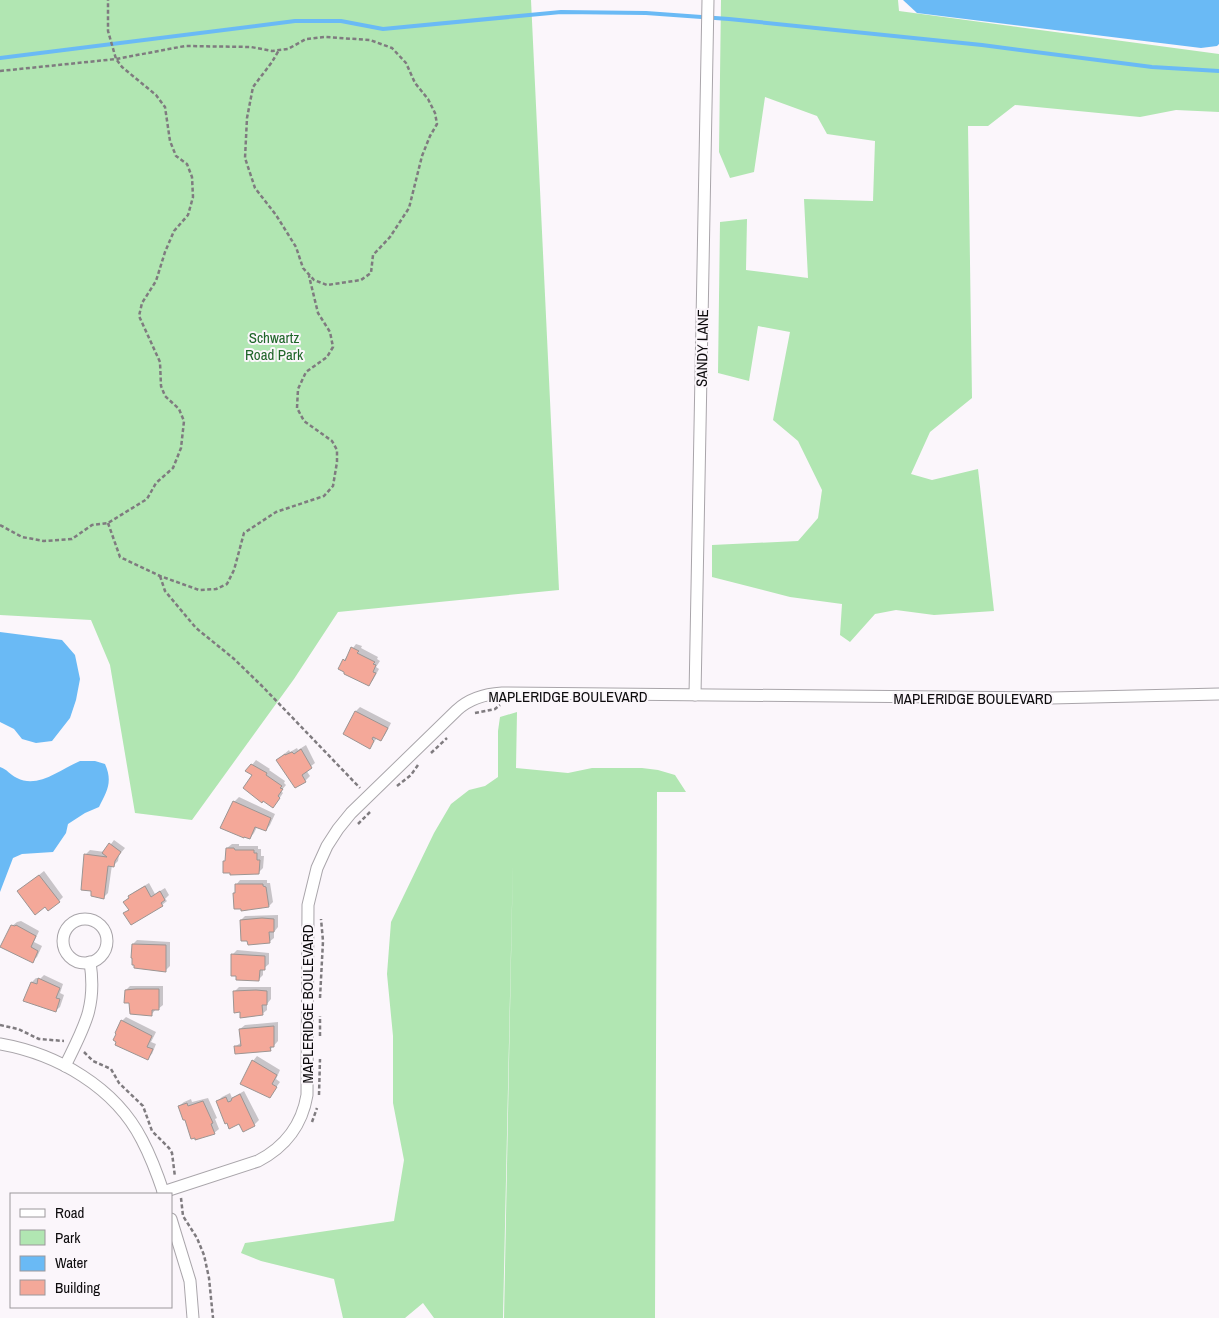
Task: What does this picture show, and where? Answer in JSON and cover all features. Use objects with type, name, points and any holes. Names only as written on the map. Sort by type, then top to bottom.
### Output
[{"type":"street","name":"SANDY LANE","points":[[695,695],[708,0]]},
{"type":"street","name":"MAPLERIDGE BOULEVARD","points":[[163,1193],[247,1165],[265,1157],[284,1143],[299,1120],[307,1095],[308,920],[310,896],[317,868],[331,839],[344,822],[463,705],[480,696],[502,693],[1051,698],[1219,694]]},
{"type":"street","points":[[65,1066],[86,1024],[91,1004],[93,982],[90,962]]},
{"type":"street","points":[[0,1044],[32,1051],[65,1066],[102,1090],[123,1113],[142,1139],[163,1193]]},
{"type":"street","points":[[172,1222],[190,1280],[193,1318]]},
{"type":"path","points":[[0,525],[22,536],[44,541],[72,538],[92,525],[108,524],[147,500],[156,483],[173,468],[181,448],[184,421],[179,409],[165,396],[161,386],[160,362],[139,316],[142,303],[156,281],[174,231],[188,215],[193,197],[192,177],[188,164],[176,156],[170,141],[165,107],[156,95],[122,67],[116,59],[109,35],[108,0]]},
{"type":"path","points":[[0,71],[116,59],[185,46],[250,47],[272,51],[279,50],[288,49],[306,40],[325,37],[370,40],[392,48],[406,63],[415,83],[428,99],[435,113],[437,124],[422,156],[409,208],[390,237],[373,255],[371,273],[361,280],[327,285],[314,280],[303,268],[296,247],[276,215],[255,188],[245,158],[247,118],[253,87],[279,50]]},
{"type":"path","points":[[108,524],[120,558],[160,576],[199,590],[216,589],[227,584],[234,570],[244,534],[276,512],[324,496],[333,486],[337,450],[332,442],[304,421],[297,408],[298,389],[306,372],[327,357],[333,347],[330,332],[318,313],[309,274]]},
{"type":"path","points":[[160,576],[165,591],[196,628],[233,658],[262,686],[368,797]]},
{"type":"path","points":[[473,714],[498,707],[502,701],[502,693]]},
{"type":"path","points":[[428,755],[449,735]]},
{"type":"path","points":[[394,788],[422,762]]},
{"type":"path","points":[[0,1025],[18,1029],[39,1040],[58,1040],[75,1046]]},
{"type":"path","points":[[178,1187],[181,1194],[183,1216],[194,1232],[204,1255],[209,1278],[213,1318]]},
{"type":"green space","name":"Schwartz Road Park","points":[[0,0],[531,0],[559,590],[338,612],[294,679],[192,820],[135,813],[110,665],[91,620],[0,615]]},
{"type":"green space","points":[[721,0],[898,0],[899,11],[1219,54],[1219,112],[1176,110],[1140,117],[1015,105],[988,126],[968,126],[972,398],[930,432],[911,474],[932,480],[978,469],[994,611],[934,615],[896,610],[875,614],[850,642],[840,635],[842,604],[790,597],[712,577],[712,545],[798,541],[818,518],[822,490],[798,441],[773,420],[790,332],[758,326],[749,381],[718,373],[720,222],[747,219],[746,270],[808,278],[804,199],[873,201],[875,141],[827,134],[817,116],[765,97],[754,172],[730,178],[719,152]]},
{"type":"green space","points":[[517,712],[516,768],[568,773],[592,768],[642,768],[658,770],[675,775],[686,792],[657,792],[655,1318],[504,1318],[513,858],[503,1318],[434,1318],[423,1303],[405,1318],[343,1318],[334,1279],[261,1261],[241,1253],[245,1243],[394,1221],[404,1160],[393,1103],[393,1036],[387,974],[391,922],[434,833],[451,804],[469,790],[485,786],[498,777],[498,731],[500,717]]},
{"type":"water","points":[[903,0],[1219,0],[1219,44],[1217,46],[1201,48],[917,13]]},
{"type":"water","points":[[0,632],[62,640],[75,655],[80,679],[76,700],[70,718],[52,741],[36,743],[22,739],[14,729],[0,722]]},
{"type":"water","points":[[80,761],[95,761],[105,764],[109,781],[107,791],[99,807],[68,824],[66,833],[53,852],[22,854],[13,858],[0,892],[0,767],[17,778],[33,781],[49,777]]},
{"type":"building","points":[[351,647],[359,651],[357,653],[375,662],[373,664],[376,665],[373,672],[376,673],[369,686],[338,669],[343,659],[345,661]]},
{"type":"building","points":[[355,711],[388,728],[381,741],[373,737],[374,741],[370,749],[343,734]]},
{"type":"building","points":[[301,749],[312,768],[302,775],[306,782],[295,788],[276,760],[285,754],[292,752],[294,754]]},
{"type":"building","points":[[251,764],[267,773],[266,775],[282,786],[280,788],[283,789],[278,796],[280,798],[273,808],[263,801],[262,803],[243,788],[252,775],[245,771]]},
{"type":"building","points":[[233,801],[271,818],[266,831],[255,827],[250,839],[220,828]]},
{"type":"building","points":[[109,843],[121,852],[115,861],[114,867],[108,866],[104,899],[91,896],[91,891],[81,890],[84,854],[107,857],[102,853]]},
{"type":"building","points":[[226,848],[254,850],[254,853],[257,853],[257,860],[260,860],[259,874],[230,875],[230,873],[223,873]]},
{"type":"building","points":[[39,875],[60,902],[48,911],[45,907],[35,915],[17,891]]},
{"type":"building","points":[[235,884],[263,884],[266,887],[269,907],[241,911],[241,909],[234,909],[233,893],[235,893]]},
{"type":"building","points":[[145,886],[151,897],[160,891],[165,900],[161,903],[163,906],[131,925],[123,913],[129,910],[123,902],[129,898],[128,896]]},
{"type":"building","points":[[274,919],[274,932],[269,932],[270,943],[248,945],[247,941],[241,941],[240,920]]},
{"type":"building","points":[[11,925],[16,925],[36,936],[31,947],[38,951],[33,963],[0,947]]},
{"type":"building","points":[[132,944],[166,945],[166,972],[134,968],[131,958]]},
{"type":"building","points":[[231,954],[265,956],[265,970],[260,970],[259,981],[236,980],[236,976],[231,976]]},
{"type":"building","points":[[38,978],[60,988],[56,998],[60,999],[56,1012],[23,1001],[31,982],[37,984]]},
{"type":"building","points":[[159,989],[159,1010],[152,1010],[152,1016],[130,1014],[129,1003],[124,1003],[125,990]]},
{"type":"building","points":[[233,991],[267,991],[267,1005],[262,1005],[263,1015],[240,1018],[240,1012],[234,1013]]},
{"type":"building","points":[[121,1020],[152,1036],[147,1047],[153,1049],[148,1060],[115,1045],[116,1042],[113,1040]]},
{"type":"building","points":[[274,1026],[274,1047],[270,1047],[271,1051],[235,1054],[234,1046],[241,1046],[239,1029]]},
{"type":"building","points":[[252,1060],[277,1075],[272,1084],[277,1087],[270,1098],[240,1084]]},
{"type":"building","points":[[240,1094],[255,1126],[243,1132],[239,1124],[229,1129],[227,1123],[225,1124],[216,1101],[226,1097],[228,1102]]},
{"type":"building","points":[[203,1101],[213,1123],[211,1124],[215,1134],[195,1140],[195,1138],[191,1139],[178,1106],[187,1103],[188,1106]]},
{"type":"waterway","points":[[0,58],[295,21],[341,21],[383,29],[561,12],[646,13],[729,19],[982,45],[1152,67],[1219,71]]}]
